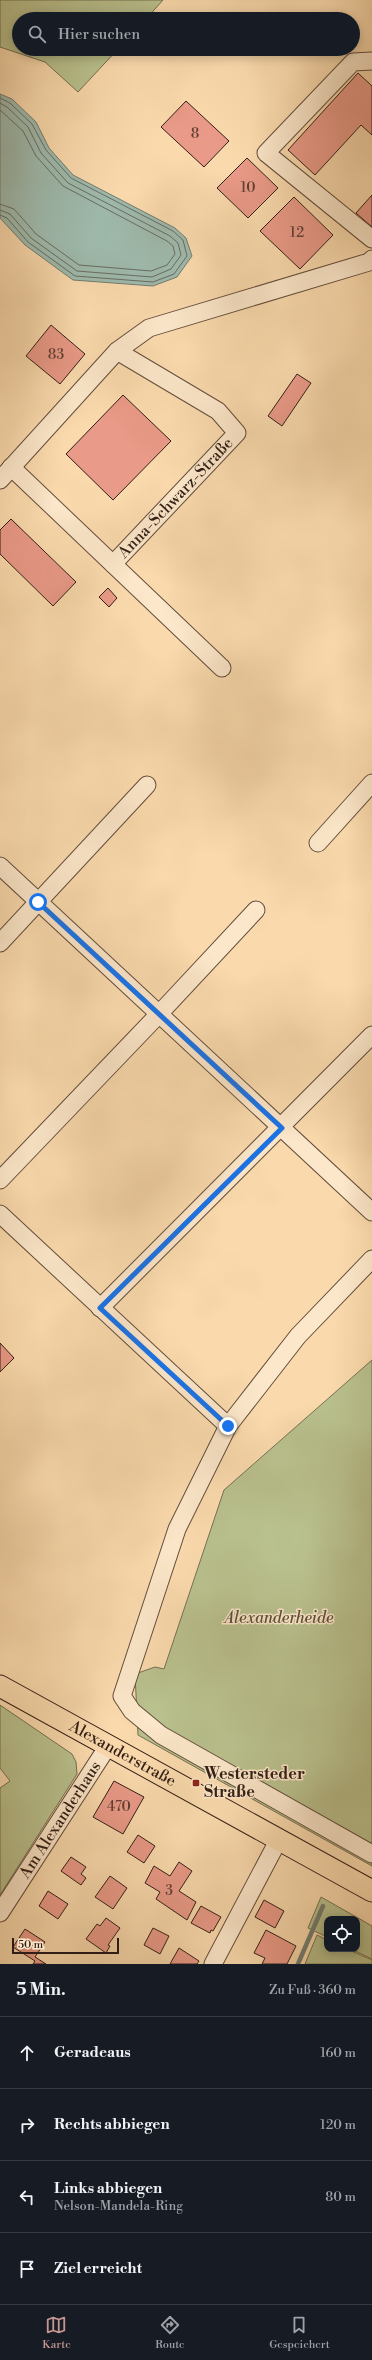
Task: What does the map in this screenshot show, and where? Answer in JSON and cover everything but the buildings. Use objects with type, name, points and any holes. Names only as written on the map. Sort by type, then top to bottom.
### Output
[{"type":"main road","name":"Alexanderstraße","points":[[0,1686],[372,1891]]},
{"type":"street","points":[[372,61],[353,62],[266,153],[372,239]]},
{"type":"street","points":[[222,668],[113,564],[4,472],[117,351],[149,328],[370,261]]},
{"type":"street","name":"Anna-Schwarz-Straße","points":[[113,564],[237,433],[218,411],[117,351]]},
{"type":"street","points":[[318,843],[372,783]]},
{"type":"street","points":[[0,942],[147,785]]},
{"type":"street","points":[[0,866],[372,1212]]},
{"type":"street","points":[[0,1180],[256,910]]},
{"type":"street","points":[[100,1308],[282,1128],[372,1035]]},
{"type":"street","points":[[0,1214],[228,1426]]},
{"type":"street","points":[[372,1259],[298,1336],[228,1426],[177,1529],[122,1696],[132,1711],[161,1735],[372,1854]]},
{"type":"street","name":"Am Alexanderhaus","points":[[0,1912],[108,1746]]},
{"type":"street","points":[[213,1964],[279,1839]]},
{"type":"green space","points":[[0,0],[163,0],[152,12],[12,12],[12,51],[0,47]]},
{"type":"green space","points":[[27,56],[111,56],[78,92],[45,62]]},
{"type":"green space","name":"Alexanderheide","points":[[372,1360],[372,1866],[138,1735],[135,1674],[155,1667],[164,1669],[224,1490]]},
{"type":"green space","points":[[0,1705],[72,1754],[76,1762],[77,1774],[0,1895],[0,1788],[10,1781],[0,1768]]},
{"type":"green space","points":[[321,1897],[354,1916],[324,1916],[324,1936],[308,1928]]},
{"type":"green space","points":[[360,1919],[372,1926],[372,1959],[357,1952],[360,1952]]},
{"type":"green space","points":[[317,1935],[324,1938],[324,1952],[354,1952],[372,1960],[372,1964],[305,1964]]},
{"type":"water","points":[[0,94],[12,99],[36,122],[49,148],[73,175],[175,228],[186,238],[192,256],[177,277],[153,286],[73,280],[25,245],[0,218]]},
{"type":"waterway","points":[[298,1964],[323,1906]]},
{"type":"place","name":"Westersteder Straße","points":[[196,1783]]},
{"type":"route","points":[[38,902],[282,1128],[100,1308],[228,1426]]}]
